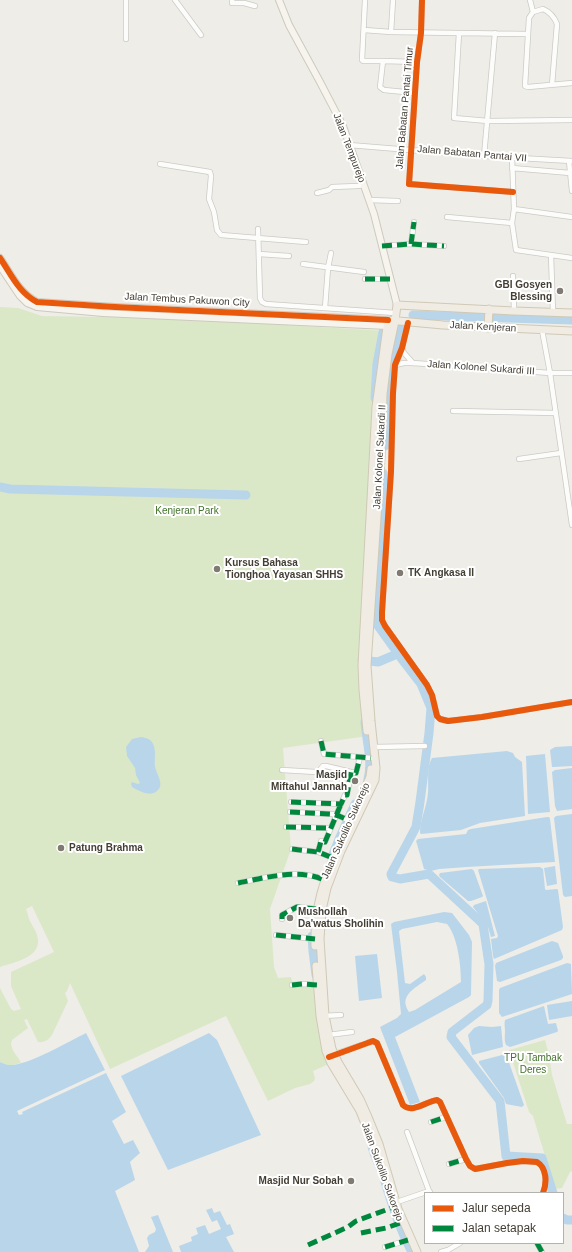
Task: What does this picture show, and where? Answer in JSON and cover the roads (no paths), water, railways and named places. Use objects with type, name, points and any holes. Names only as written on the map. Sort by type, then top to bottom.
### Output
[{"type":"main road","name":"Jalan Kenjeran","points":[[397,305],[572,313]]},
{"type":"main road","name":"Jalan Sukolilo Sukorejo","points":[[397,305],[396,313],[391,323],[376,407],[377,457],[365,665],[366,722],[369,758],[373,768],[370,777],[347,820],[323,883],[316,909],[314,939],[318,961],[317,985],[326,1035],[326,1051],[332,1056],[332,1064],[360,1111],[376,1145],[394,1202],[413,1252]]},
{"type":"main road","points":[[488,327],[489,310]]},
{"type":"main road","name":"Jalan Kenjeran","points":[[391,323],[572,331]]},
{"type":"main road","name":"Jalan Sukolilo Sukorejo","points":[[332,858],[348,836],[375,780],[373,768],[374,747],[365,665]]},
{"type":"main road","name":"Jalan Sukolilo Sukorejo","points":[[408,1240],[417,1252]]},
{"type":"street","points":[[126,0],[126,39]]},
{"type":"street","points":[[175,0],[201,35]]},
{"type":"street","points":[[232,0],[232,3],[244,3],[256,6]]},
{"type":"street","name":"Jalan Tempurejo","points":[[279,0],[289,25],[343,126],[374,214],[397,305]]},
{"type":"street","points":[[365,0],[362,60],[417,62]]},
{"type":"street","points":[[391,32],[393,0]]},
{"type":"street","name":"Jalan Babatan Pantai Timur","points":[[422,0],[421,33],[417,62],[409,183],[514,192]]},
{"type":"street","points":[[530,0],[533,12]]},
{"type":"street","points":[[552,85],[557,24],[551,13],[543,9],[533,12],[529,18],[526,87],[552,85],[572,83]]},
{"type":"street","points":[[364,30],[421,33],[528,34]]},
{"type":"street","points":[[459,33],[454,116],[456,119],[488,121],[572,120]]},
{"type":"street","points":[[484,156],[495,33]]},
{"type":"street","points":[[383,61],[381,89],[415,93]]},
{"type":"street","name":"Jalan Babatan Pantai VII","points":[[349,144],[484,156],[570,161]]},
{"type":"street","points":[[512,157],[514,192],[512,223],[515,248],[517,251],[572,258]]},
{"type":"street","points":[[570,161],[572,191]]},
{"type":"street","points":[[160,164],[210,172],[209,199],[219,233],[221,235],[306,242]]},
{"type":"street","points":[[512,168],[570,173]]},
{"type":"street","points":[[317,193],[329,190],[332,187],[363,185]]},
{"type":"street","points":[[369,200],[398,201]]},
{"type":"street","points":[[514,209],[572,217]]},
{"type":"street","points":[[447,217],[512,223]]},
{"type":"street","points":[[411,244],[414,222]]},
{"type":"street","points":[[258,229],[260,298],[262,302],[266,304],[396,313]]},
{"type":"street","points":[[382,246],[411,244],[444,246]]},
{"type":"street","points":[[325,308],[328,268],[331,253]]},
{"type":"street","points":[[259,254],[289,256]]},
{"type":"street","points":[[551,256],[553,312]]},
{"type":"street","name":"Jalan Tembus Pakuwon City","points":[[0,258],[23,293],[37,302],[391,323]]},
{"type":"street","points":[[303,264],[364,272]]},
{"type":"street","name":"Jalan Tembus Pakuwon City","points":[[0,266],[20,296],[27,303],[37,307],[103,313],[391,323]]},
{"type":"street","points":[[513,276],[514,311]]},
{"type":"street","points":[[365,279],[391,279]]},
{"type":"street","name":"Jalan Kolonel Sukardi II","points":[[408,323],[402,348],[395,365],[382,620],[384,626],[427,685],[432,695],[438,718],[440,719],[482,718],[572,702]]},
{"type":"street","name":"Jalan Kolonel Sukardi III","points":[[542,330],[550,372],[572,525]]},
{"type":"street","name":"Jalan Kolonel Sukardi III","points":[[402,348],[404,354],[413,363]]},
{"type":"street","name":"Jalan Kolonel Sukardi III","points":[[395,365],[413,363],[572,373]]},
{"type":"street","points":[[453,411],[556,413]]},
{"type":"street","points":[[519,459],[562,453]]},
{"type":"street","points":[[321,741],[324,754],[369,758]]},
{"type":"street","points":[[374,747],[425,746]]},
{"type":"street","points":[[282,770],[316,772],[323,766],[326,766],[356,773],[360,757]]},
{"type":"street","points":[[318,852],[321,842],[325,842],[345,795],[347,795],[350,772]]},
{"type":"street","points":[[290,802],[341,804]]},
{"type":"street","points":[[290,812],[318,812],[336,815],[347,820]]},
{"type":"street","points":[[286,827],[330,828]]},
{"type":"street","points":[[292,849],[318,852],[332,858]]},
{"type":"street","points":[[238,883],[281,876],[305,874],[323,883]]},
{"type":"street","points":[[282,919],[282,915],[297,907],[316,909]]},
{"type":"street","points":[[276,935],[314,939]]},
{"type":"street","points":[[292,985],[317,985]]},
{"type":"street","points":[[322,1016],[341,1015]]},
{"type":"street","points":[[326,1035],[352,1032]]},
{"type":"street","points":[[369,1042],[372,1041],[377,1043],[403,1105],[406,1108],[418,1107],[432,1100],[437,1100],[440,1102],[470,1166],[475,1169],[507,1163],[536,1162],[542,1168],[546,1181],[543,1192]]},
{"type":"street","points":[[332,1056],[361,1045]]},
{"type":"street","points":[[431,1122],[446,1117]]},
{"type":"street","points":[[408,1132],[430,1192]]},
{"type":"street","points":[[450,1164],[466,1159]]},
{"type":"street","points":[[394,1202],[424,1194]]},
{"type":"street","points":[[385,1248],[408,1240]]},
{"type":"street","points":[[441,1252],[458,1244]]},
{"type":"water","points":[[141,737],[147,738],[152,742],[155,754],[155,767],[160,779],[160,787],[158,790],[149,794],[132,787],[132,782],[138,784],[140,783],[136,775],[135,768],[127,756],[126,747],[132,739]]},
{"type":"water","points":[[572,746],[572,766],[552,767],[550,750],[555,747]]},
{"type":"water","points":[[507,751],[513,753],[515,757],[522,762],[525,816],[480,823],[461,830],[420,833],[427,798],[428,771],[432,758]]},
{"type":"water","points":[[545,754],[550,812],[528,814],[526,756]]},
{"type":"water","points":[[572,768],[572,809],[557,811],[555,806],[552,772],[555,770]]},
{"type":"water","points":[[572,814],[572,896],[565,897],[563,895],[554,818],[556,816]]},
{"type":"water","points":[[547,817],[550,819],[555,862],[439,869],[431,871],[424,869],[416,841],[418,839],[466,834],[468,830],[471,829]]},
{"type":"water","points":[[555,866],[557,884],[547,886],[544,868]]},
{"type":"water","points":[[540,867],[543,869],[545,889],[558,890],[563,927],[562,930],[494,959],[491,939],[497,938],[498,936],[478,870]]},
{"type":"water","points":[[472,869],[483,896],[471,901],[468,901],[439,875],[440,873]]},
{"type":"water","points":[[486,901],[495,936],[491,937],[488,927],[473,907],[474,905]]},
{"type":"water","points":[[444,912],[452,913],[469,935],[472,942],[471,995],[395,1037],[420,1102],[410,1105],[380,1027],[397,1018],[401,1014],[391,924],[394,922]],"holes":[[[437,922],[447,924],[454,936],[456,944],[461,982],[415,1010],[409,1012],[405,1001],[409,993],[426,980],[426,977],[424,974],[410,984],[405,983],[399,931],[402,929]]]},
{"type":"water","points":[[552,941],[558,943],[563,956],[561,960],[500,982],[497,981],[496,963]]},
{"type":"water","points":[[377,954],[382,998],[359,1001],[355,956]]},
{"type":"water","points":[[567,963],[571,964],[572,994],[502,1017],[499,1013],[500,988]]},
{"type":"water","points":[[572,1001],[572,1016],[549,1020],[547,1005]]},
{"type":"water","points":[[544,1006],[548,1024],[556,1023],[558,1031],[510,1047],[506,1045],[505,1020]]},
{"type":"water","points":[[479,1026],[501,1026],[503,1047],[472,1055],[468,1035],[474,1028]]},
{"type":"water","points":[[86,1033],[105,1070],[17,1111],[19,1115],[23,1114],[22,1112],[106,1073],[126,1112],[112,1121],[124,1144],[133,1140],[140,1153],[130,1162],[135,1180],[115,1191],[139,1252],[0,1252],[0,1062],[9,1065],[16,1065],[26,1062],[48,1053]]},
{"type":"water","points":[[209,1033],[217,1040],[261,1135],[168,1170],[121,1076]]},
{"type":"water","points":[[506,1054],[524,1105],[522,1107],[506,1104],[504,1098],[479,1063],[479,1061]]},
{"type":"water","points":[[212,1208],[214,1213],[220,1211],[227,1225],[230,1224],[234,1234],[226,1237],[234,1252],[181,1252],[179,1246],[192,1241],[191,1237],[198,1234],[196,1228],[205,1225],[209,1234],[221,1229],[217,1220],[212,1222],[206,1210]]},
{"type":"water","points":[[158,1215],[173,1252],[145,1252],[149,1246],[147,1238],[155,1232],[156,1229],[151,1217]]},
{"type":"waterway","points":[[413,315],[572,320]]},
{"type":"waterway","points":[[385,446],[391,364],[402,328]]},
{"type":"waterway","points":[[375,398],[377,364],[383,332]]},
{"type":"waterway","points":[[383,473],[376,623],[421,684],[431,708],[416,827],[391,874],[392,877],[400,879],[429,874],[483,924],[489,964],[487,1005],[452,1032],[451,1037],[500,1101],[506,1156],[542,1158],[553,1192]]},
{"type":"waterway","points":[[0,487],[10,489],[246,495]]},
{"type":"waterway","points":[[362,660],[378,662],[397,654]]},
{"type":"waterway","points":[[365,722],[370,758],[368,779]]},
{"type":"waterway","points":[[332,857],[355,804]]},
{"type":"waterway","points":[[312,936],[316,975]]},
{"type":"waterway","points":[[372,1146],[382,1171],[399,1224],[412,1252]]},
{"type":"waterway","points":[[564,1218],[572,1220]]},
{"type":"place","name":"GBI Gosyen Blessing","points":[[560,291]]},
{"type":"place","name":"Kursus Bahasa Tionghoa Yayasan SHHS","points":[[217,569]]},
{"type":"place","name":"TK Angkasa II","points":[[400,573]]},
{"type":"place","name":"Masjid Miftahul Jannah","points":[[355,781]]},
{"type":"place","name":"Patung Brahma","points":[[61,848]]},
{"type":"place","name":"Mushollah Da'watus Sholihin","points":[[290,918]]},
{"type":"place","name":"Masjid Nur Sobah","points":[[351,1181]]},
{"type":"park label","name":"Kenjeran Park","points":[[187,511]]},
{"type":"park label","name":"TPU Tambak Deres","points":[[533,1064]]}]
